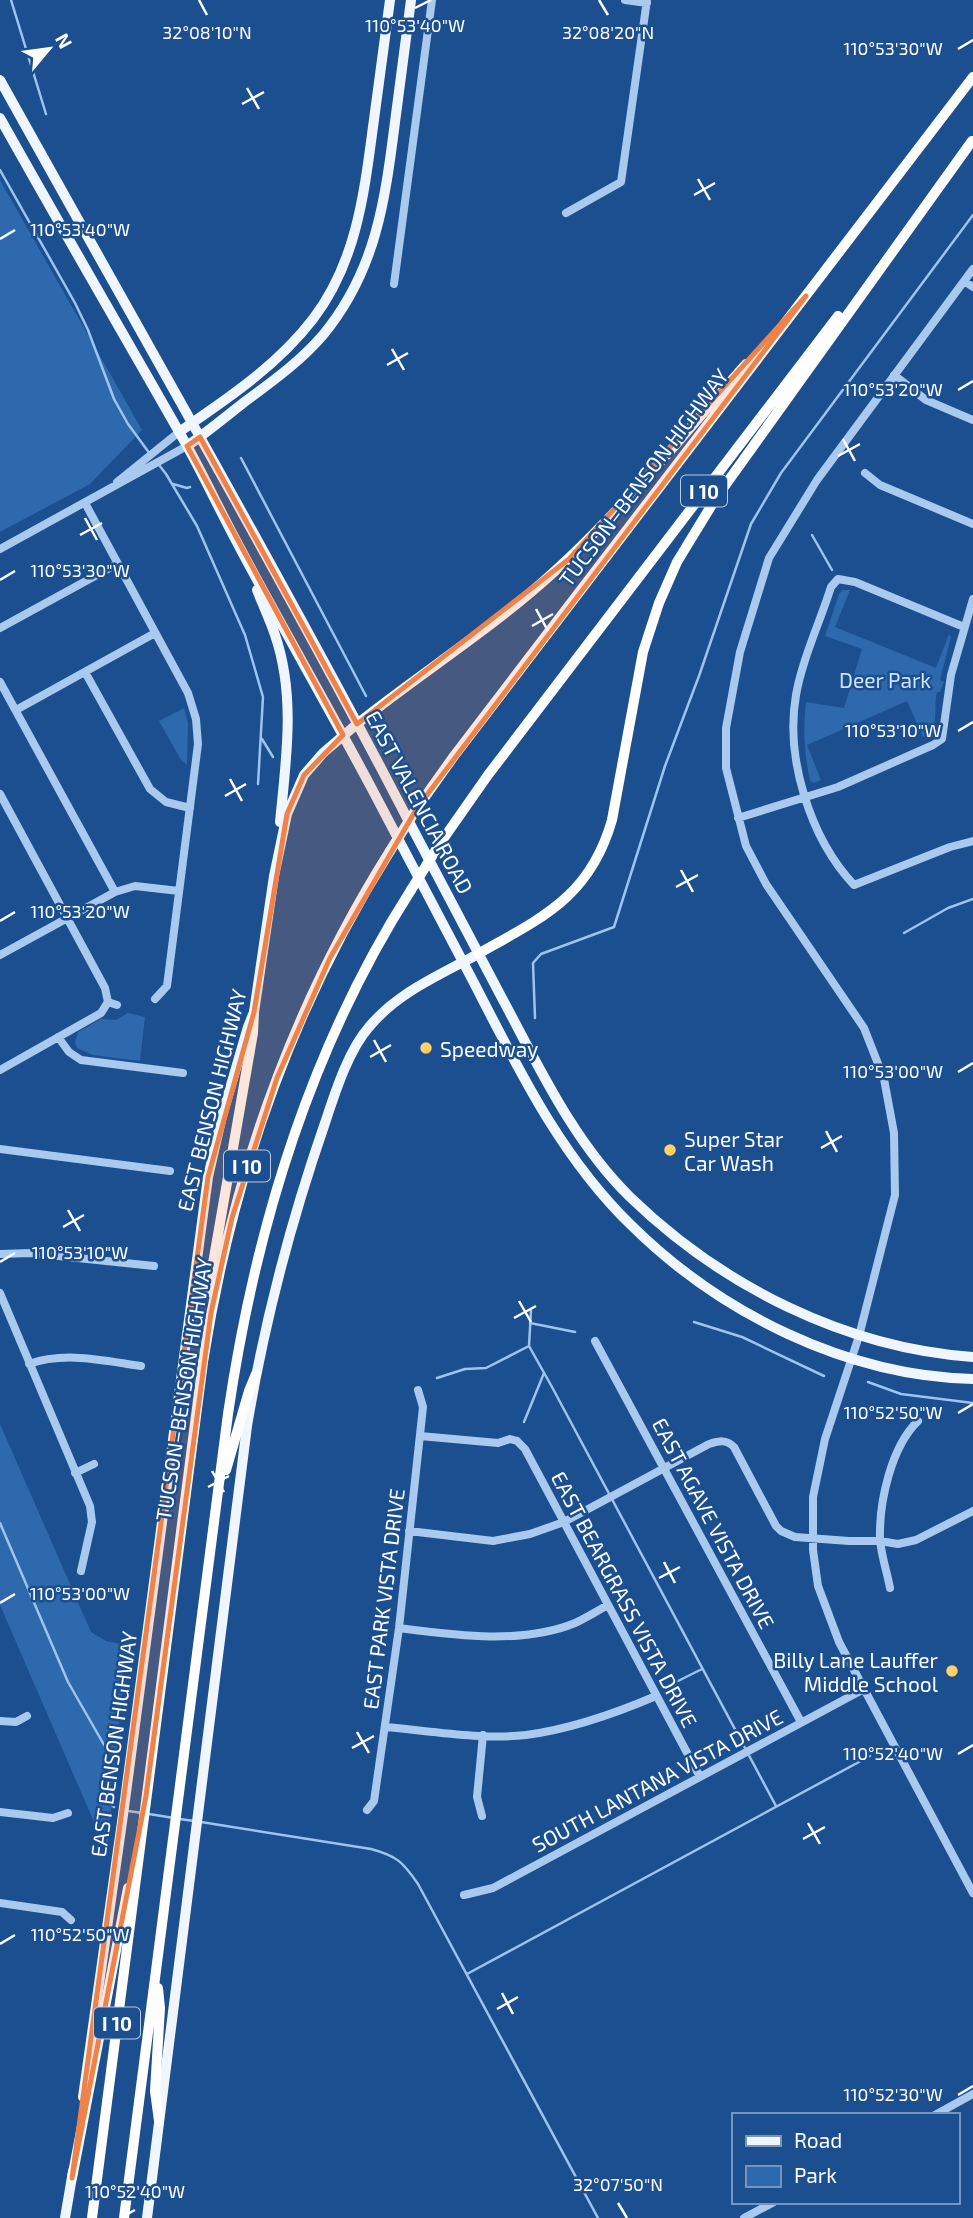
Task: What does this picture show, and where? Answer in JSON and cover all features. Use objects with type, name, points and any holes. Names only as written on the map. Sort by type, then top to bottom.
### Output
[{"type":"highway","name":"TUCSON–BENSON HIGHWAY","points":[[141,1828],[211,1313],[229,1231],[256,1138],[290,1044],[321,975],[366,890],[417,808],[973,77]]},
{"type":"highway","points":[[478,954],[551,911],[571,894],[591,869],[612,820],[635,684],[645,643],[662,594],[677,562],[716,498],[973,140]]},
{"type":"highway","name":"I 10","points":[[124,2218],[232,1386],[261,1242],[311,1089],[342,1017],[380,943],[439,845],[488,775],[973,140]]},
{"type":"highway","points":[[357,724],[482,632],[569,559],[621,505],[806,296]]},
{"type":"highway","points":[[184,1506],[205,1307],[253,1033],[254,1012]]},
{"type":"highway","points":[[216,1507],[256,1374]]},
{"type":"highway","points":[[72,2178],[141,1828]]},
{"type":"highway","name":"I 10","points":[[92,2218],[141,1828]]},
{"type":"highway","points":[[156,1970],[160,2008],[155,2091],[159,2121]]},
{"type":"main road","points":[[178,432],[261,372],[288,348],[314,318],[338,279],[354,240],[365,190],[390,0]]},
{"type":"main road","points":[[187,446],[302,356],[343,307],[360,276],[375,239],[385,197],[411,0]]},
{"type":"main road","name":"EAST VALENCIA ROAD","points":[[0,80],[192,422],[357,724],[478,954],[585,1145],[629,1196],[676,1238],[744,1284],[780,1303],[859,1336],[937,1353],[973,1357]]},
{"type":"main road","name":"EAST VALENCIA ROAD","points":[[0,118],[187,446],[528,1088],[571,1157],[633,1228],[692,1279],[746,1313],[825,1349],[852,1358],[909,1372],[973,1379]]},
{"type":"main road","points":[[240,548],[275,636],[287,697],[288,738],[274,876]]},
{"type":"main road","name":"EAST BENSON HIGHWAY","points":[[65,2218],[123,1815],[203,1204],[222,1116],[254,1012],[286,814],[304,775],[323,753],[357,724]]},
{"type":"main road","points":[[148,2218],[241,1472],[256,1374],[303,1185],[333,1098],[354,1049],[369,1026],[390,1006],[425,982],[478,954]]},
{"type":"street","points":[[394,284],[432,0]]},
{"type":"street","points":[[566,213],[621,182],[647,1],[625,0]]},
{"type":"street","points":[[973,269],[817,480],[769,558],[740,652],[726,728],[726,768],[746,846],[766,884],[864,1028],[884,1079],[894,1133],[895,1195],[859,1336],[825,1439],[813,1497],[812,1538],[823,1604],[839,1642],[973,1893]]},
{"type":"street","points":[[964,281],[973,287]]},
{"type":"street","points":[[894,376],[926,400],[973,420]]},
{"type":"street","points":[[104,493],[178,432]]},
{"type":"street","points":[[0,549],[187,446]]},
{"type":"street","points":[[865,473],[880,485],[973,524]]},
{"type":"street","points":[[85,503],[188,693],[195,719],[198,744],[167,986],[155,999]]},
{"type":"street","points":[[0,628],[117,564]]},
{"type":"street","points":[[964,627],[855,582],[838,579],[831,587],[796,694],[793,739],[804,796],[816,827],[846,877],[854,885],[937,852],[973,841]]},
{"type":"street","points":[[738,818],[838,786],[942,739],[951,675],[973,599]]},
{"type":"street","points":[[16,710],[155,633]]},
{"type":"street","points":[[85,672],[150,789],[166,802],[190,808]]},
{"type":"street","points":[[0,682],[115,892]]},
{"type":"street","points":[[0,794],[112,1004],[101,1013],[0,1070]]},
{"type":"street","points":[[0,955],[115,892],[135,886],[179,891]]},
{"type":"street","points":[[58,1037],[69,1052],[81,1060],[183,1073]]},
{"type":"street","points":[[0,1149],[170,1171]]},
{"type":"street","points":[[0,1254],[30,1253],[154,1266]]},
{"type":"street","points":[[0,1293],[90,1506],[92,1522],[81,1571]]},
{"type":"street","name":"EAST AGAVE VISTA DRIVE","points":[[595,1340],[801,1722]]},
{"type":"street","points":[[29,1364],[74,1357],[141,1366]]},
{"type":"street","name":"EAST PARK VISTA DRIVE","points":[[367,1810],[374,1801],[399,1629],[423,1407],[418,1390]]},
{"type":"street","points":[[890,1588],[880,1541],[888,1476],[909,1430],[918,1421]]},
{"type":"street","name":"EAST BEARGRASS VISTA DRIVE","points":[[420,1436],[487,1443],[518,1437],[700,1777]]},
{"type":"street","points":[[409,1531],[493,1541],[530,1534],[564,1522],[709,1444],[721,1441],[730,1443],[738,1453],[781,1531],[795,1537],[898,1544],[916,1540],[973,1511]]},
{"type":"street","points":[[75,1473],[94,1464]]},
{"type":"street","points":[[399,1629],[455,1636],[540,1633],[574,1623],[608,1605]]},
{"type":"street","name":"SOUTH LANTANA VISTA DRIVE","points":[[464,1895],[494,1888],[864,1689]]},
{"type":"street","points":[[386,1727],[483,1735],[525,1735],[611,1715],[656,1696]]},
{"type":"street","points":[[0,1721],[16,1722],[27,1716]]},
{"type":"street","points":[[482,1816],[477,1797],[483,1735]]},
{"type":"street","points":[[0,1812],[53,1818],[68,1813]]},
{"type":"street","points":[[0,1903],[62,1912],[71,1920]]},
{"type":"street","points":[[939,2113],[973,2094]]},
{"type":"street","points":[[744,2218],[770,2204]]},
{"type":"highlighted area","points":[[806,296],[417,808],[330,958],[277,1078],[232,1218],[211,1313],[146,1796],[72,2178],[208,1177],[254,1012],[287,814],[304,775],[343,735],[187,446],[200,437],[357,724],[569,559]]},
{"type":"green space","points":[[0,180],[142,430],[90,484],[0,532]]},
{"type":"green space","name":"Deer Park","points":[[843,590],[850,590],[835,627],[936,668],[949,634],[951,637],[940,680],[944,682],[940,692],[937,692],[935,722],[931,733],[923,737],[907,701],[807,745],[821,780],[814,783],[810,781],[805,751],[806,702],[844,708],[862,649],[825,636],[839,594]]},
{"type":"green space","points":[[184,708],[188,723],[187,765],[181,760],[159,721]]},
{"type":"green space","points":[[128,1013],[145,1017],[140,1061],[93,1055],[77,1048],[75,1042],[78,1032],[101,1019],[116,1020]]},
{"type":"green space","points":[[0,1424],[91,1632],[106,1641],[127,1645],[107,1852],[0,1605]]},
{"type":"waterway","points":[[11,0],[46,114]]},
{"type":"waterway","points":[[0,170],[75,303],[114,399],[150,454]]},
{"type":"waterway","points":[[535,1018],[533,963],[541,954],[614,927],[665,766],[751,524],[781,473],[973,215]]},
{"type":"waterway","points":[[241,458],[366,696]]},
{"type":"waterway","points":[[159,465],[197,526],[245,635],[263,697],[258,784]]},
{"type":"waterway","points":[[173,484],[190,487]]},
{"type":"waterway","points":[[812,535],[832,570]]},
{"type":"waterway","points":[[262,739],[273,757]]},
{"type":"waterway","points":[[904,933],[948,908],[973,899]]},
{"type":"waterway","points":[[437,1378],[465,1369],[486,1368],[529,1346],[531,1310]]},
{"type":"waterway","points":[[694,1322],[742,1337],[824,1376]]},
{"type":"waterway","points":[[530,1323],[575,1332]]},
{"type":"waterway","points":[[529,1346],[776,1806]]},
{"type":"waterway","points":[[524,1422],[544,1373]]},
{"type":"waterway","points":[[868,1382],[901,1394],[973,1403]]},
{"type":"waterway","points":[[0,1523],[68,1682],[107,1750],[107,1801],[114,1807]]},
{"type":"waterway","points":[[664,1688],[702,1669]]},
{"type":"waterway","points":[[467,1974],[870,1756]]},
{"type":"waterway","points":[[128,1811],[143,1813]]},
{"type":"waterway","points":[[149,1814],[174,1818]]},
{"type":"waterway","points":[[180,1819],[194,1821]]},
{"type":"waterway","points":[[201,1822],[371,1849],[387,1854],[403,1865],[418,1884],[598,2218]]},
{"type":"place","name":"Speedway","points":[[426,1048]]},
{"type":"place","name":"Super Star Car Wash","points":[[670,1150]]},
{"type":"place","name":"Billy Lane Lauffer Middle School","points":[[952,1671]]}]
